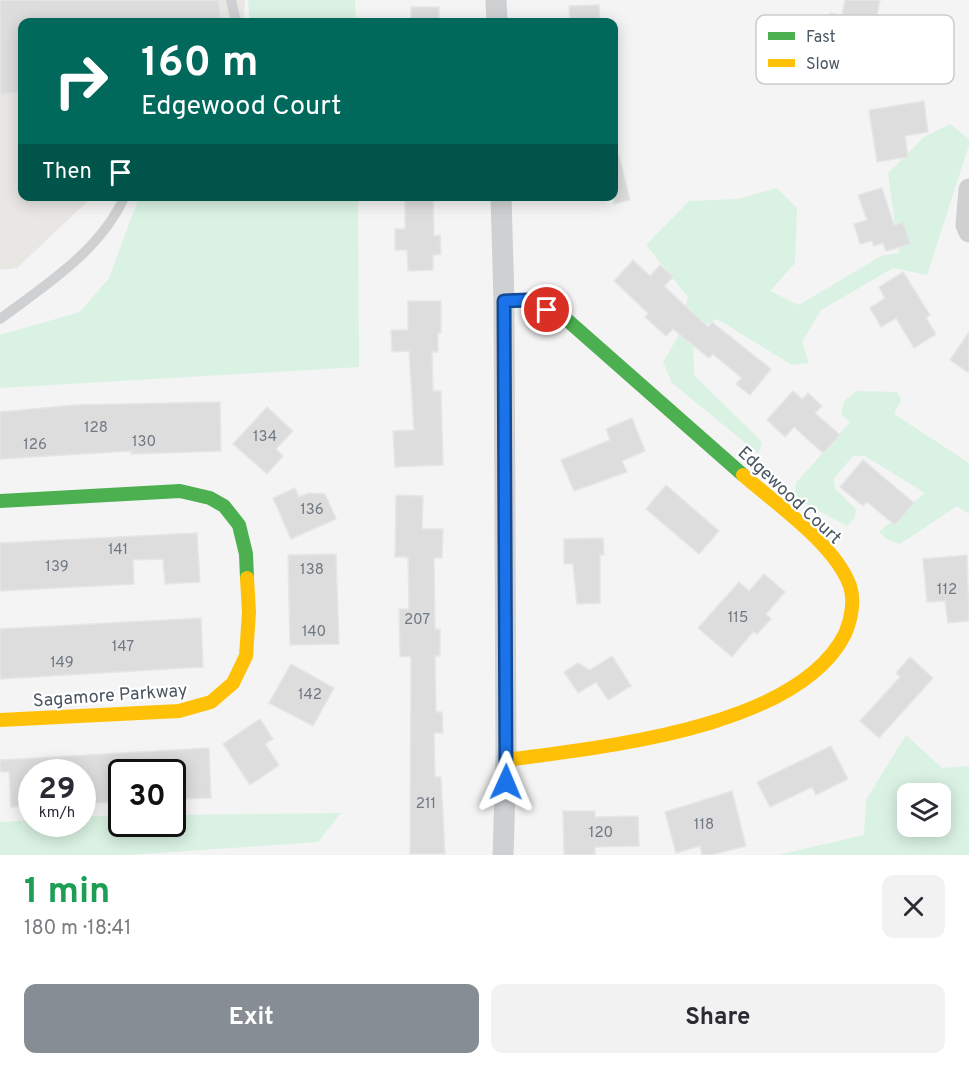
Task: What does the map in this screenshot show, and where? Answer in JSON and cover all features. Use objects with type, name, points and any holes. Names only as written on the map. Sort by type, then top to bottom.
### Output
[{"type":"street","points":[[496,0],[497,18]]},
{"type":"street","points":[[969,189],[966,225],[969,232]]},
{"type":"street","points":[[501,201],[504,301],[506,760],[503,855]]},
{"type":"street","name":"Edgewood Court","points":[[504,301],[528,300],[566,320],[820,543],[838,565],[852,592],[852,621],[837,652],[808,678],[732,715],[669,734],[506,760]]},
{"type":"street","name":"Sagamore Parkway","points":[[0,501],[180,491],[210,498],[224,506],[239,525],[246,554],[249,612],[246,656],[233,682],[212,702],[179,711],[0,720]]},
{"type":"lane","points":[[231,0],[235,18]]},
{"type":"lane","points":[[0,319],[74,264],[116,215],[123,201]]},
{"type":"shaded area","points":[[0,0],[245,0],[243,18],[18,18],[18,201],[88,201],[17,268],[0,270]]},
{"type":"green space","points":[[248,0],[355,0],[356,18],[250,18]]},
{"type":"green space","points":[[950,124],[969,139],[969,145],[927,275],[893,268],[821,310],[802,342],[809,363],[792,365],[717,319],[693,331],[694,375],[762,442],[759,454],[672,383],[663,362],[677,338],[688,297],[646,245],[689,201],[738,199],[777,188],[797,208],[795,263],[770,291],[799,305],[881,256],[899,253],[888,173],[924,137]]},
{"type":"green space","points":[[138,201],[358,201],[359,367],[0,388],[0,335],[80,312],[109,278]]},
{"type":"green space","points":[[857,391],[897,392],[901,400],[894,414],[969,463],[969,514],[957,506],[900,544],[888,540],[879,532],[925,493],[865,456],[853,456],[834,478],[835,489],[856,509],[855,517],[847,526],[795,498],[796,483],[850,422],[841,414],[844,401]]},
{"type":"green space","points":[[906,735],[942,768],[969,766],[969,855],[777,855],[864,835],[866,800]]},
{"type":"green space","points":[[341,813],[318,842],[130,855],[0,855],[0,822],[18,821],[18,837],[96,837],[96,816],[108,816],[108,837],[186,837],[186,815]]},
{"type":"building","points":[[0,0],[219,0],[221,18],[18,18],[18,93],[0,95]]},
{"type":"building","points":[[845,0],[880,0],[877,15],[842,15]]},
{"type":"building","points":[[599,5],[600,18],[570,18],[569,6]]},
{"type":"building","points":[[411,7],[439,7],[439,18],[411,18]]},
{"type":"building","points":[[924,101],[928,132],[905,136],[908,157],[877,162],[869,110]]},
{"type":"building","points":[[618,156],[630,200],[614,204],[614,201],[618,201]]},
{"type":"building","points":[[882,188],[894,225],[903,222],[910,244],[886,251],[883,243],[874,246],[872,241],[860,244],[854,224],[867,220],[858,195]]},
{"type":"building","points":[[405,201],[433,201],[434,236],[440,235],[441,254],[433,255],[433,270],[408,271],[407,250],[395,250],[395,229],[405,229]]},
{"type":"building","points":[[633,260],[650,276],[660,265],[673,277],[664,286],[708,327],[712,322],[771,369],[750,395],[736,384],[742,378],[713,354],[709,358],[673,329],[666,336],[645,317],[648,313],[614,281]]},
{"type":"building","points":[[903,272],[930,315],[926,318],[936,334],[914,348],[896,318],[881,327],[870,308],[885,298],[879,287]]},
{"type":"building","points":[[408,301],[441,301],[441,333],[438,333],[438,352],[432,352],[433,391],[441,391],[443,465],[395,467],[393,431],[414,430],[409,351],[392,352],[391,330],[408,330]]},
{"type":"building","points":[[969,332],[969,373],[950,360]]},
{"type":"building","points":[[793,391],[802,399],[808,393],[822,406],[815,413],[840,435],[823,453],[794,427],[785,437],[767,420]]},
{"type":"building","points":[[220,402],[221,451],[131,454],[131,451],[0,459],[0,412],[74,405]]},
{"type":"building","points":[[267,407],[293,431],[276,449],[283,456],[267,474],[233,444]]},
{"type":"building","points":[[632,418],[645,451],[622,461],[627,472],[574,491],[561,460],[610,440],[606,429]]},
{"type":"building","points":[[863,460],[914,503],[895,525],[867,502],[863,506],[840,487]]},
{"type":"building","points":[[666,485],[719,531],[699,554],[646,509]]},
{"type":"building","points":[[295,488],[299,497],[309,493],[325,494],[336,519],[291,539],[273,498]]},
{"type":"building","points":[[396,495],[423,496],[422,529],[443,529],[442,558],[434,558],[435,629],[440,629],[440,656],[435,656],[436,712],[442,712],[443,733],[434,733],[435,777],[441,777],[445,854],[410,854],[411,656],[400,657],[399,609],[409,609],[408,557],[395,557]]},
{"type":"building","points":[[197,533],[200,582],[165,584],[163,559],[133,560],[134,584],[0,591],[0,543]]},
{"type":"building","points":[[603,538],[604,555],[600,555],[600,603],[577,604],[573,564],[564,564],[564,539]]},
{"type":"building","points":[[336,554],[339,644],[290,645],[288,555]]},
{"type":"building","points":[[967,555],[969,621],[948,623],[945,601],[927,602],[923,559]]},
{"type":"building","points":[[764,574],[785,592],[766,614],[771,619],[757,634],[753,632],[732,657],[698,628],[739,582],[749,591]]},
{"type":"building","points":[[201,618],[203,667],[0,679],[0,629]]},
{"type":"building","points":[[612,656],[631,686],[608,700],[596,682],[578,693],[564,672],[578,663],[590,670]]},
{"type":"building","points":[[910,657],[933,678],[879,738],[860,721],[900,677],[896,673]]},
{"type":"building","points":[[291,664],[334,688],[313,726],[269,703]]},
{"type":"building","points":[[260,719],[273,739],[265,744],[279,765],[250,785],[223,744]]},
{"type":"building","points":[[831,746],[848,779],[816,795],[812,787],[770,807],[757,782]]},
{"type":"building","points":[[209,748],[211,798],[186,799],[186,759],[108,759],[108,802],[96,803],[96,759],[18,759],[18,807],[11,807],[9,772],[0,772],[0,760]]},
{"type":"building","points":[[732,791],[746,846],[711,855],[702,855],[700,846],[676,853],[665,812]]},
{"type":"building","points":[[563,811],[595,811],[595,817],[638,816],[639,846],[595,847],[595,855],[564,855]]},
{"type":"traffic: fast","points":[[504,301],[528,300],[566,319],[743,475]]},
{"type":"traffic: fast","points":[[0,501],[180,491],[210,498],[224,506],[239,525],[246,554],[247,578]]},
{"type":"traffic: slow","points":[[506,760],[592,748],[693,728],[741,712],[785,692],[821,666],[847,629],[852,604],[850,586],[832,555],[818,540],[743,475]]},
{"type":"traffic: slow","points":[[0,720],[179,711],[211,702],[233,683],[246,656],[249,612],[247,578]]},
{"type":"route","points":[[506,782],[504,301],[528,300],[547,310]]}]
